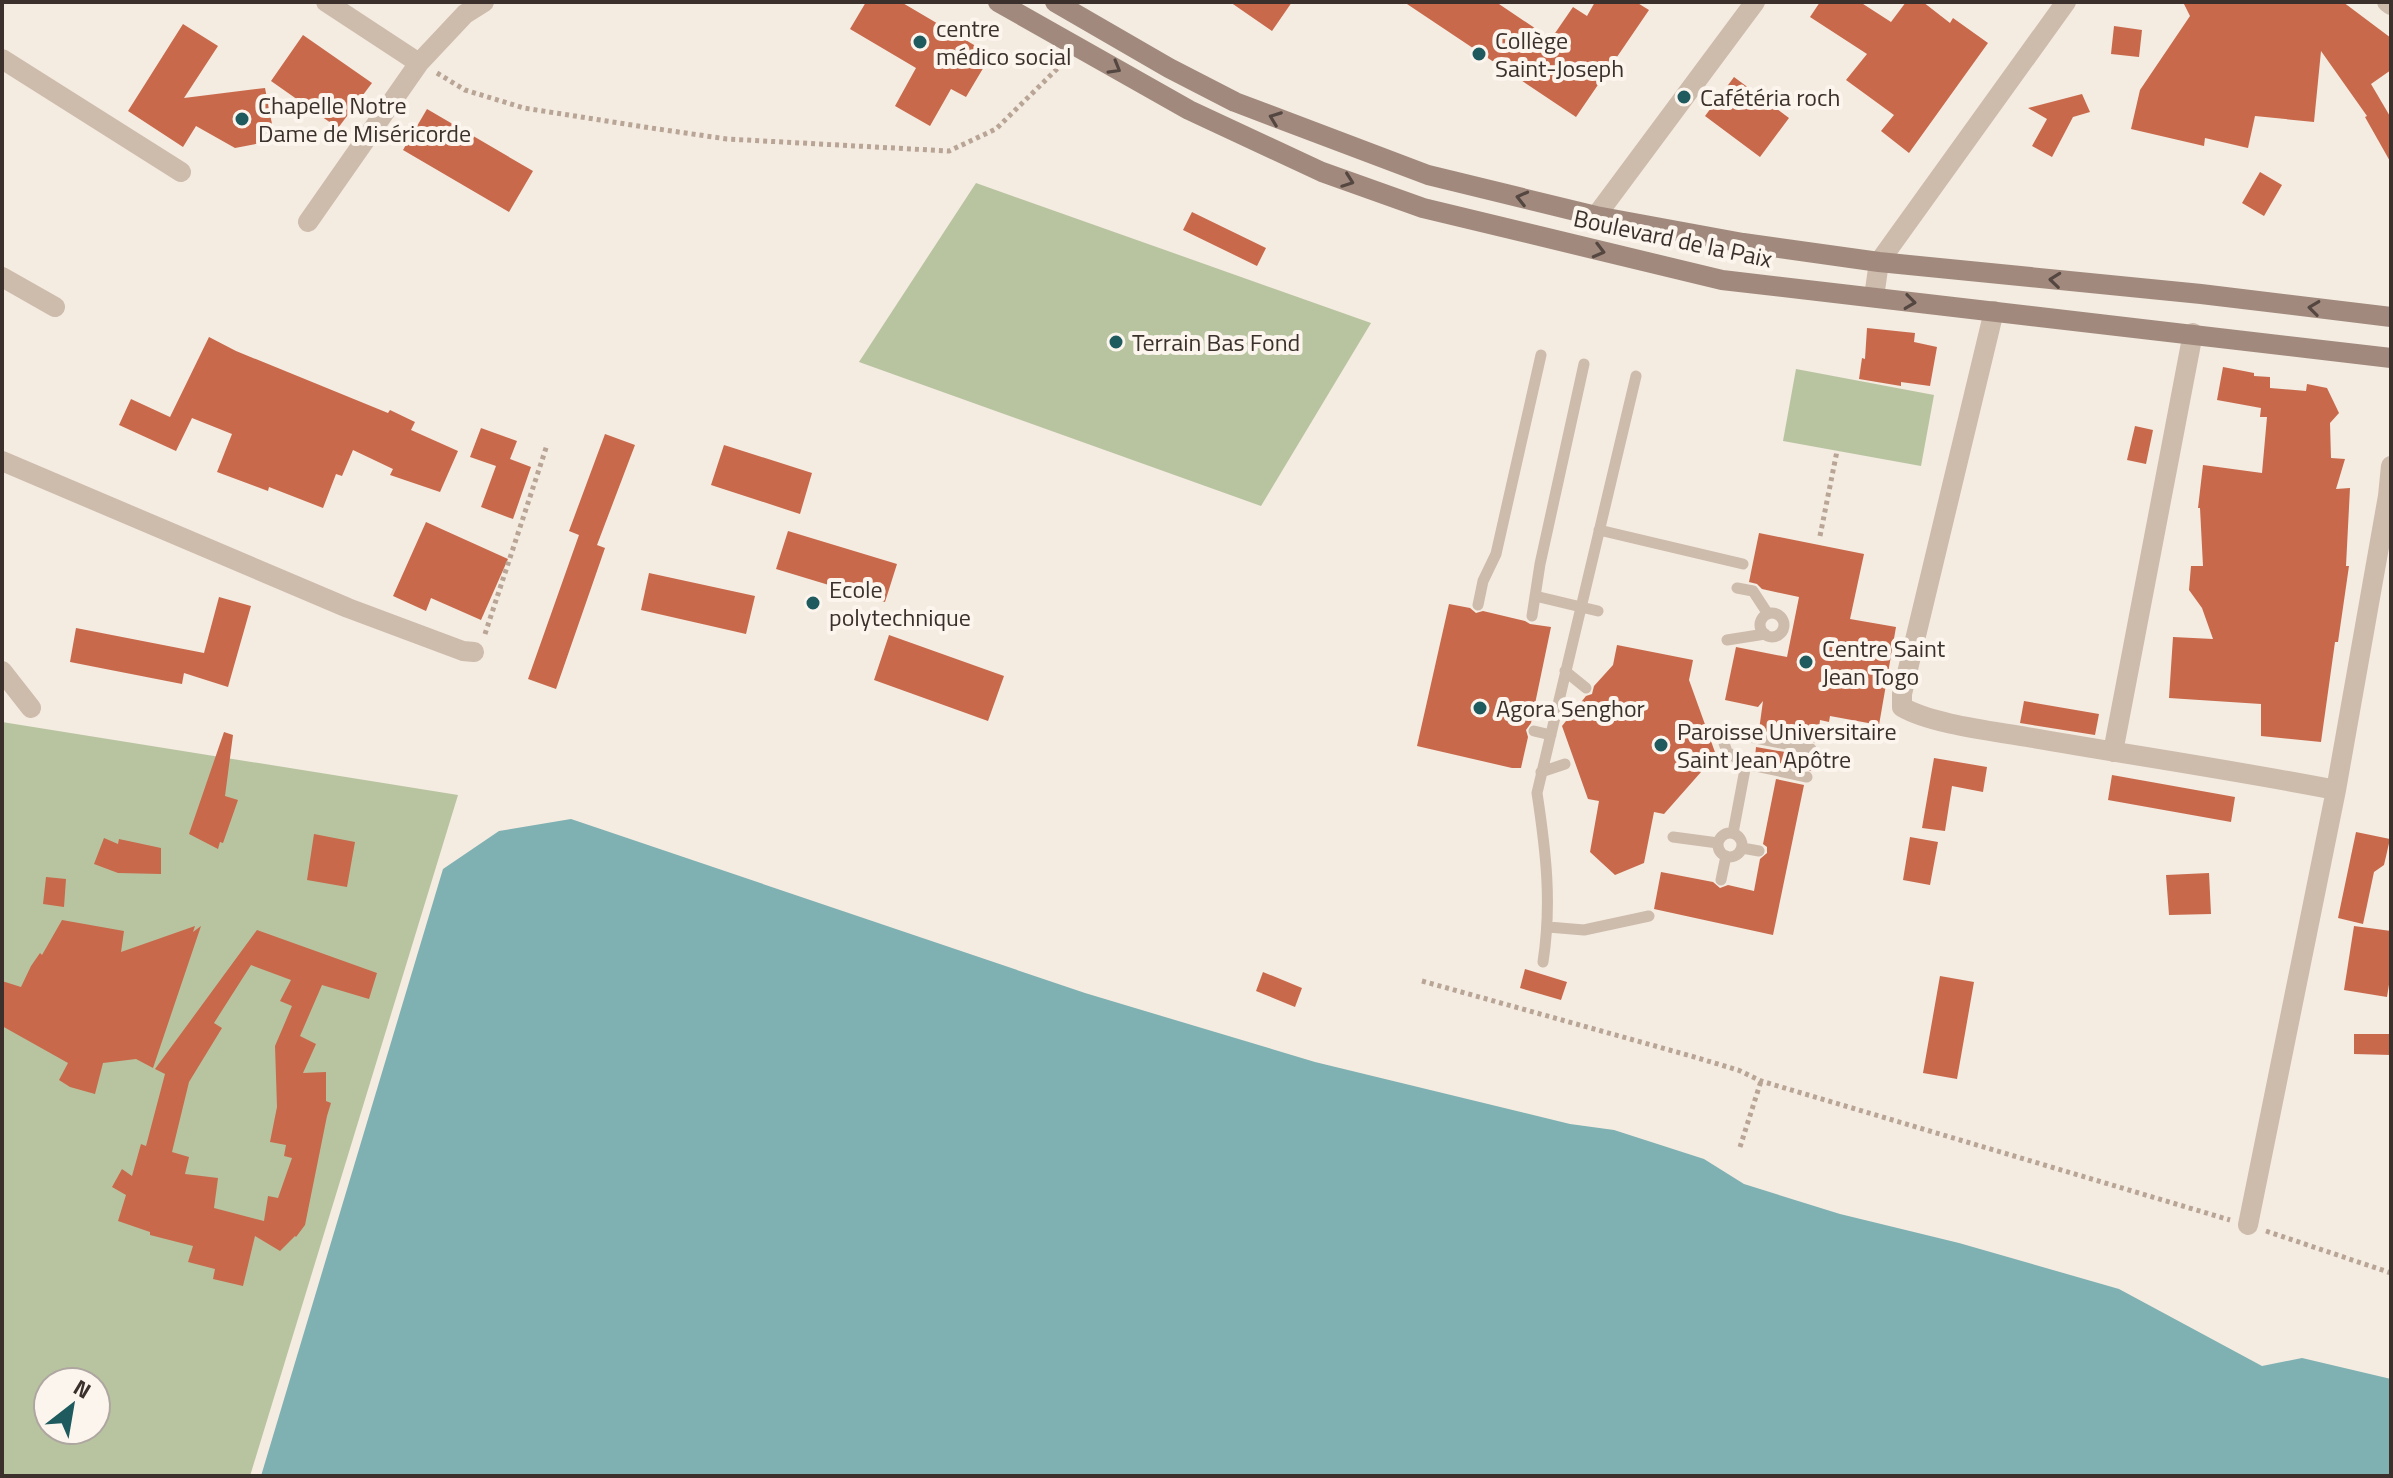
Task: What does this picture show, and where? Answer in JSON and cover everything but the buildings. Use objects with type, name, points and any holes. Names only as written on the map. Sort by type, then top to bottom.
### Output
[{"type":"main road","name":"Boulevard de la Paix","points":[[998,2],[1189,110],[1322,172],[1423,208],[1722,280],[2391,358]]},
{"type":"main road","name":"Boulevard de la Paix","points":[[1055,2],[1235,102],[1428,175],[1596,216],[1743,243],[1879,262],[2201,294],[2391,317]]},
{"type":"street","points":[[326,2],[419,63]]},
{"type":"street","points":[[308,222],[419,63],[465,14],[484,2]]},
{"type":"street","points":[[1596,216],[1755,2]]},
{"type":"street","points":[[1874,297],[1879,262],[2066,2]]},
{"type":"street","points":[[2,59],[181,172]]},
{"type":"street","points":[[2,277],[55,307]]},
{"type":"street","points":[[1994,311],[1902,694],[1902,707],[1916,716],[2336,790]]},
{"type":"street","points":[[2113,752],[2193,333]]},
{"type":"street","points":[[2,461],[348,608],[463,651],[474,652]]},
{"type":"street","points":[[2248,1225],[2336,790],[2390,496],[2391,466]]},
{"type":"street","points":[[2,671],[31,708]]},
{"type":"lane","points":[[1078,47],[1092,25]]},
{"type":"lane","points":[[1478,605],[1483,581],[1496,554],[1541,355]]},
{"type":"lane","points":[[1532,616],[1538,572],[1584,364]]},
{"type":"lane","points":[[1543,962],[1549,894],[1537,793],[1636,376]]},
{"type":"lane","points":[[1599,530],[1743,564]]},
{"type":"lane","points":[[1737,588],[1753,591],[1768,614]]},
{"type":"lane","points":[[1535,596],[1598,611]]},
{"type":"lane","points":[[1727,640],[1765,634],[1776,636],[1786,627],[1778,615],[1768,614]]},
{"type":"lane","points":[[1765,634],[1761,622],[1768,614]]},
{"type":"lane","points":[[1565,671],[1586,688]]},
{"type":"lane","points":[[1534,731],[1551,735]]},
{"type":"lane","points":[[1807,777],[1746,764],[1727,752],[1720,731],[1811,749]]},
{"type":"lane","points":[[1541,772],[1565,764]]},
{"type":"lane","points":[[1733,833],[1746,764]]},
{"type":"lane","points":[[1733,833],[1741,839],[1742,848],[1736,855],[1726,856],[1720,851],[1718,843],[1722,835],[1733,833]]},
{"type":"lane","points":[[1673,837],[1718,843]]},
{"type":"lane","points":[[1742,848],[1759,851]]},
{"type":"lane","points":[[1721,880],[1726,856]]},
{"type":"lane","points":[[1548,927],[1584,930],[1649,916]]},
{"type":"path","points":[[419,63],[465,90],[524,108],[727,139],[949,151],[996,129],[1078,47]]},
{"type":"path","points":[[474,652],[482,643],[547,445]]},
{"type":"path","points":[[1820,536],[1837,451]]},
{"type":"path","points":[[1422,981],[1738,1070],[1761,1081],[2248,1225],[2391,1273]]},
{"type":"path","points":[[1740,1147],[1761,1081]]},
{"type":"green space","name":"Terrain Bas Fond","points":[[976,183],[1371,323],[1261,506],[859,362]]},
{"type":"green space","points":[[1796,369],[1934,395],[1921,466],[1783,441]]},
{"type":"green space","points":[[2,722],[458,795],[250,1476],[2,1476]]},
{"type":"water","points":[[571,819],[1085,993],[1315,1062],[1570,1124],[1614,1130],[1704,1159],[1744,1184],[1840,1214],[1959,1243],[2119,1289],[2262,1366],[2302,1358],[2391,1379],[2391,1476],[261,1476],[443,869],[499,831]]},
{"type":"place","name":"centre médico social","points":[[920,42]]},
{"type":"place","name":"Collège Saint-Joseph","points":[[1479,54]]},
{"type":"place","name":"Cafétéria roch","points":[[1684,97]]},
{"type":"place","name":"Chapelle Notre Dame de Miséricorde","points":[[242,119]]},
{"type":"place","name":"Terrain Bas Fond","points":[[1116,342]]},
{"type":"place","name":"Ecole polytechnique","points":[[813,603]]},
{"type":"place","name":"Centre Saint Jean Togo","points":[[1806,662]]},
{"type":"place","name":"Agora Senghor","points":[[1480,708]]},
{"type":"place","name":"Paroisse Universitaire Saint Jean Apôtre","points":[[1661,745]]}]
